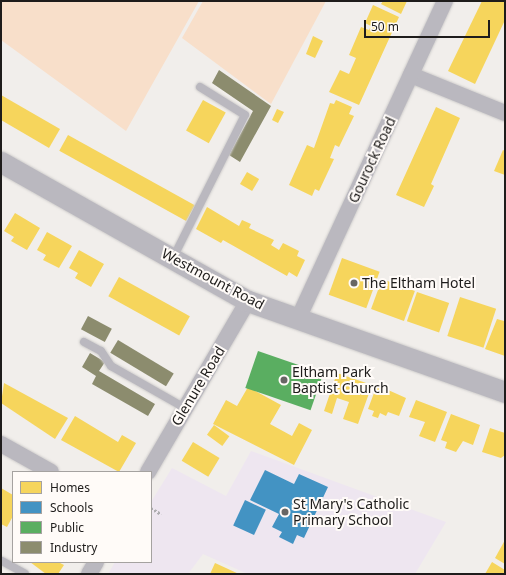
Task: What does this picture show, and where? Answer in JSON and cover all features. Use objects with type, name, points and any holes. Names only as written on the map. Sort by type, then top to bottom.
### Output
[{"type":"street","name":"Gourock Road","points":[[298,320],[445,1]]},
{"type":"street","points":[[411,75],[505,113]]},
{"type":"street","name":"Westmount Road","points":[[1,162],[248,301],[298,320],[505,392]]},
{"type":"street","name":"Glenure Road","points":[[149,471],[248,301]]},
{"type":"street","points":[[1,444],[49,471]]},
{"type":"street","points":[[89,574],[95,563]]},
{"type":"lane","points":[[173,259],[245,116],[200,87]]},
{"type":"lane","points":[[84,342],[101,351],[110,366],[185,408]]},
{"type":"lane","points":[[2,561],[25,574]]},
{"type":"path","points":[[152,509],[161,514]]},
{"type":"shaded area","points":[[1,1],[199,1],[126,131],[1,40]]},
{"type":"shaded area","points":[[203,1],[326,1],[271,104],[182,38]]},
{"type":"shaded area","name":"St Mary's Catholic Primary School","points":[[251,451],[446,522],[415,574],[248,574],[203,554],[188,574],[108,574],[114,563],[152,563],[152,500],[172,468],[226,496]]},
{"type":"building: Homes","points":[[383,1],[407,1],[401,14],[381,4]]},
{"type":"building: Homes","points":[[482,1],[505,1],[505,20],[475,84],[448,71]]},
{"type":"building: Homes","points":[[373,5],[399,17],[359,105],[329,92],[340,70],[349,74],[356,58],[349,55],[361,27],[369,30],[371,26],[365,23]]},
{"type":"building: Homes","points":[[313,36],[323,41],[315,58],[306,54]]},
{"type":"building: Homes","points":[[1,95],[60,129],[49,148],[1,120]]},
{"type":"building: Homes","points":[[203,100],[226,113],[209,143],[186,131]]},
{"type":"building: Homes","points":[[336,100],[352,107],[349,114],[354,116],[339,147],[335,145],[330,158],[334,159],[319,191],[315,189],[312,196],[289,185],[307,145],[314,148],[330,103],[334,104]]},
{"type":"building: Homes","points":[[436,107],[460,118],[431,184],[434,186],[424,207],[396,195]]},
{"type":"building: Homes","points":[[277,109],[284,112],[278,123],[272,120]]},
{"type":"building: Homes","points":[[68,135],[195,205],[186,221],[59,151]]},
{"type":"building: Homes","points":[[503,150],[505,151],[505,175],[494,171]]},
{"type":"building: Homes","points":[[247,172],[259,179],[252,191],[240,184]]},
{"type":"building: Homes","points":[[207,207],[239,226],[242,220],[251,224],[249,228],[274,240],[271,245],[279,250],[283,243],[299,251],[297,256],[305,260],[297,277],[289,272],[287,276],[223,240],[221,243],[196,229]]},
{"type":"building: Homes","points":[[15,213],[40,228],[27,250],[11,241],[14,237],[4,231]]},
{"type":"building: Homes","points":[[47,232],[72,246],[59,268],[43,260],[46,255],[37,250]]},
{"type":"building: Homes","points":[[79,250],[104,264],[91,287],[75,278],[78,273],[69,268]]},
{"type":"building: Homes","name":"The Eltham Hotel","points":[[342,258],[380,272],[366,308],[329,295]]},
{"type":"building: Homes","points":[[119,277],[190,316],[179,336],[108,296]]},
{"type":"building: Homes","points":[[382,279],[415,291],[404,321],[371,309]]},
{"type":"building: Homes","points":[[417,292],[449,303],[439,332],[407,321]]},
{"type":"building: Homes","points":[[460,297],[496,309],[483,348],[447,336]]},
{"type":"building: Homes","points":[[505,318],[505,356],[485,349],[497,319],[504,321]]},
{"type":"building: Homes","points":[[337,373],[372,385],[358,424],[343,419],[349,402],[337,398],[332,414],[324,411]]},
{"type":"building: Homes","points":[[4,383],[68,418],[55,439],[1,403]]},
{"type":"building: Homes","points":[[377,385],[406,398],[399,416],[388,412],[386,416],[380,413],[378,418],[372,416],[374,411],[368,409]]},
{"type":"building: Homes","points":[[248,387],[281,405],[270,424],[292,436],[299,423],[312,430],[294,465],[213,424],[226,400],[237,406]]},
{"type":"building: Homes","points":[[416,400],[447,412],[435,442],[419,436],[425,422],[409,417]]},
{"type":"building: Homes","points":[[451,414],[480,425],[473,445],[463,441],[456,452],[445,448],[447,442],[441,440]]},
{"type":"building: Homes","points":[[75,416],[118,442],[122,435],[136,443],[120,471],[117,471],[61,440]]},
{"type":"building: Homes","points":[[214,425],[229,436],[222,446],[207,435]]},
{"type":"building: Homes","points":[[490,428],[505,433],[505,455],[501,458],[482,452]]},
{"type":"building: Homes","points":[[193,442],[220,458],[208,477],[182,461]]},
{"type":"building: Homes","points":[[1,488],[12,494],[12,518],[7,527],[1,524]]},
{"type":"building: Homes","points":[[505,540],[505,564],[495,558]]},
{"type":"building: Homes","points":[[492,562],[505,570],[505,574],[485,574]]},
{"type":"building: Homes","points":[[31,563],[60,563],[64,565],[58,574],[46,574]]},
{"type":"building: Homes","points":[[215,563],[239,574],[210,574]]},
{"type":"building: Schools","points":[[265,470],[294,484],[299,474],[328,487],[304,538],[297,535],[293,544],[279,537],[282,532],[272,527],[279,514],[250,500]]},
{"type":"building: Schools","points":[[245,500],[266,510],[254,535],[233,525]]},
{"type":"building: Public","name":"Eltham Park Baptist Church","points":[[258,351],[323,373],[311,410],[245,388]]},
{"type":"building: Industry","points":[[219,70],[271,106],[240,162],[229,155],[253,111],[212,83]]},
{"type":"building: Industry","points":[[88,316],[112,329],[105,342],[81,329]]},
{"type":"building: Industry","points":[[118,340],[174,373],[166,386],[110,353]]},
{"type":"building: Industry","points":[[90,353],[105,362],[99,371],[155,404],[148,416],[92,384],[96,376],[82,367]]},
{"type":"place","name":"The Eltham Hotel","points":[[354,283]]},
{"type":"place","name":"Eltham Park Baptist Church","points":[[284,380]]},
{"type":"place","name":"St Mary's Catholic Primary School","points":[[285,512]]}]
